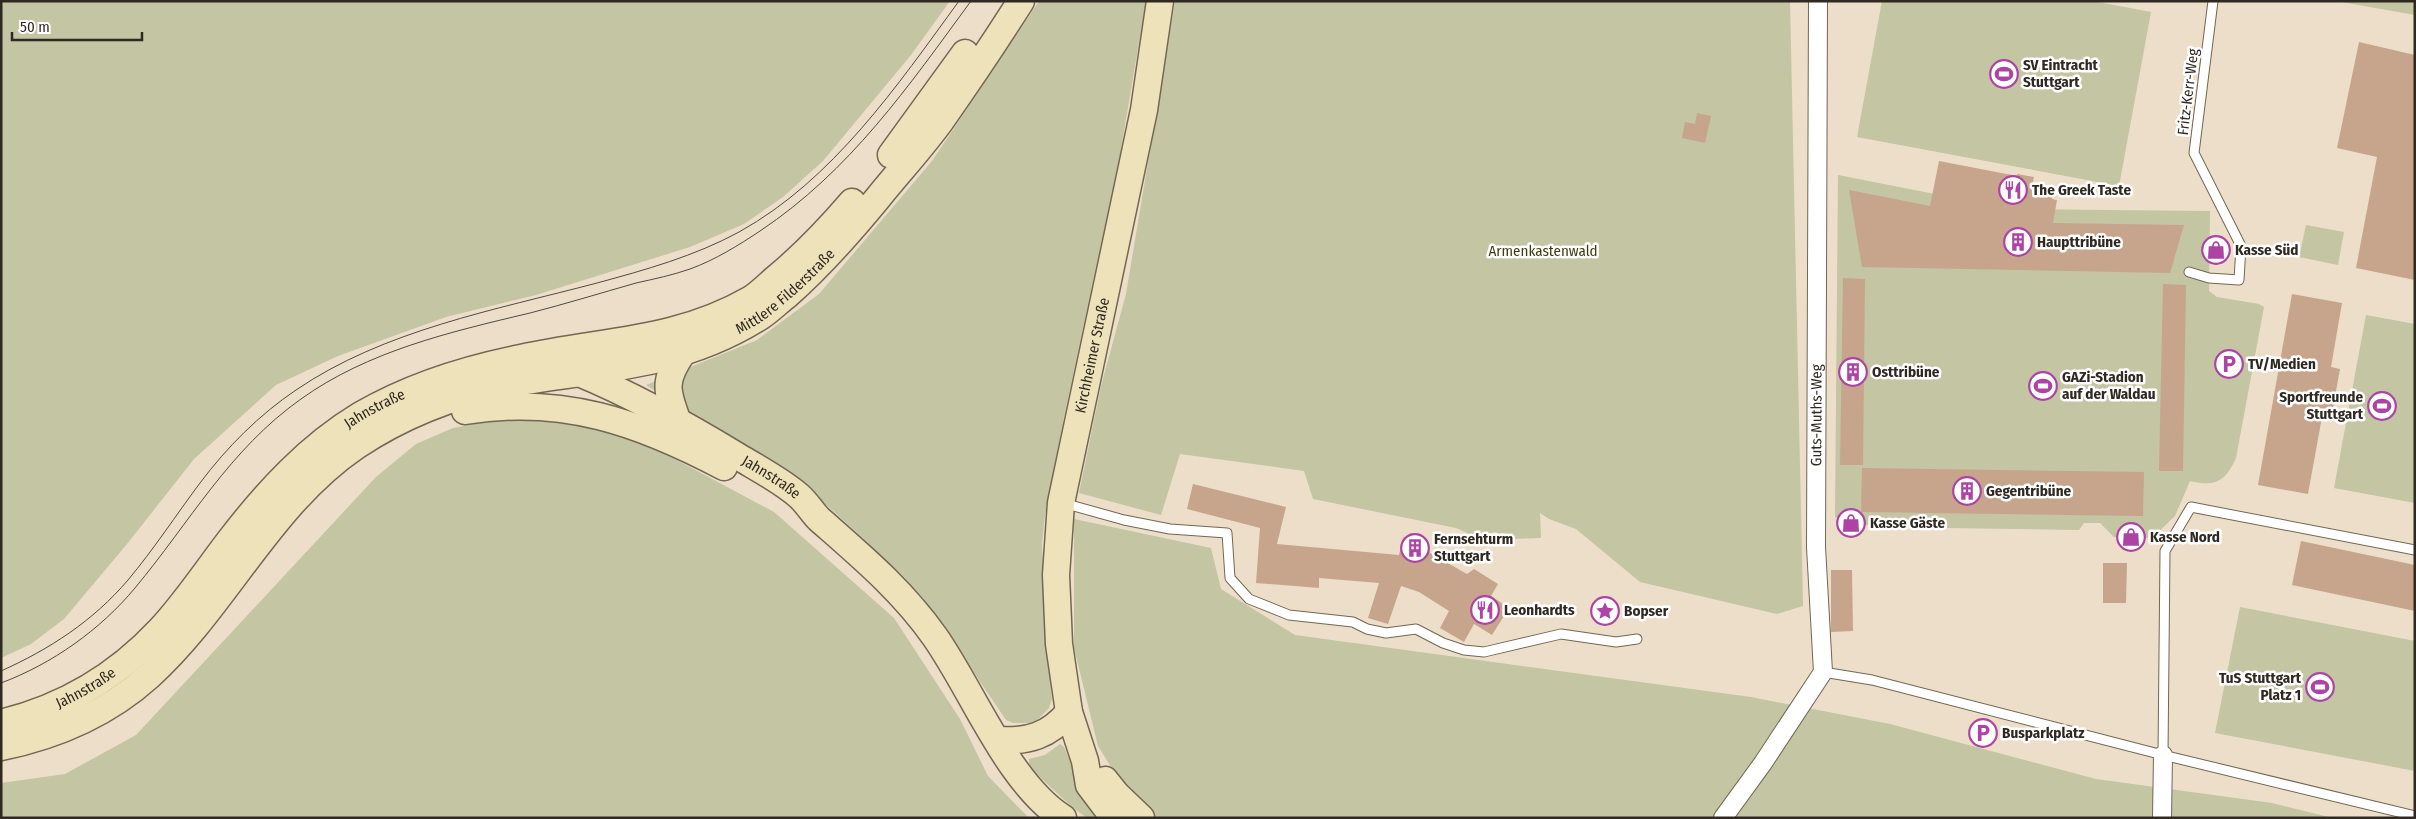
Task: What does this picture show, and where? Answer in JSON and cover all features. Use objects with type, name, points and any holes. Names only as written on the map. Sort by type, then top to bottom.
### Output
[{"type":"main road","name":"Mittlere Filderstraße","points":[[522,358],[650,337],[701,323],[753,298],[803,256],[883,166],[1001,1]]},
{"type":"main road","name":"Mittlere Filderstraße","points":[[432,406],[504,385],[580,374],[683,352],[715,340],[762,315],[816,270],[859,222],[938,124],[1021,1]]},
{"type":"main road","name":"Kirchheimer Straße","points":[[1114,818],[1089,785],[1085,761],[1069,712],[1059,644],[1056,575],[1061,503],[1144,110],[1160,1]]},
{"type":"main road","points":[[678,422],[668,396],[669,375],[683,352]]},
{"type":"main road","name":"Jahnstraße","points":[[1,723],[33,714],[65,701],[97,683],[133,656],[174,614],[272,489],[302,459],[335,432],[373,408],[435,381],[522,358],[580,374],[678,422],[761,470],[799,496],[818,518],[841,536],[908,603],[935,637],[1006,757],[1033,792],[1063,818]]},
{"type":"main road","name":"Jahnstraße","points":[[1,747],[31,740],[70,726],[109,705],[138,685],[192,629],[256,545],[316,477],[359,444],[432,406],[459,412],[499,406],[541,407],[581,411],[610,418],[701,454],[787,503],[818,518]]},
{"type":"main road","points":[[997,740],[1031,739],[1048,732],[1059,724],[1069,712]]},
{"type":"main road","name":"Kirchheimer Straße","points":[[1085,761],[1102,776],[1117,795],[1141,818]]},
{"type":"street","name":"Guts-Muths-Weg","points":[[1818,1],[1816,547],[1822,672]]},
{"type":"street","points":[[1723,818],[1736,810],[1822,672]]},
{"type":"street","points":[[2162,818],[2163,755]]},
{"type":"lane","name":"Fritz-Kerr-Weg","points":[[2189,272],[2209,278],[2239,280],[2240,246],[2194,153],[2213,1]]},
{"type":"lane","points":[[1061,503],[1124,520],[1170,529],[1227,533],[1230,578],[1249,599],[1289,615],[1353,622],[1366,629],[1386,632],[1416,629],[1443,643],[1464,650],[1484,652],[1561,634],[1616,642],[1637,639]]},
{"type":"lane","points":[[2163,755],[2165,551],[2192,507],[2415,550]]},
{"type":"lane","points":[[1822,672],[1872,680],[2163,755],[2415,816]]},
{"type":"green space","points":[[1,1],[950,1],[911,55],[823,161],[783,197],[744,224],[690,247],[536,295],[446,317],[338,356],[276,385],[194,459],[127,544],[64,619],[31,644],[1,658]]},
{"type":"green space","points":[[1039,1],[1146,1],[1120,155],[1064,417],[1045,516],[1042,544],[1047,651],[1052,699],[1049,708],[1034,723],[1013,723],[1006,720],[924,599],[863,538],[801,482],[646,385],[757,340],[819,294],[932,161]]},
{"type":"green space","name":"Armenkastenwald","points":[[1175,1],[1790,1],[1803,606],[1777,614],[1640,582],[1576,529],[1549,519],[1540,513],[1541,538],[1505,539],[1496,532],[1474,536],[1456,528],[1313,499],[1304,471],[1180,454],[1161,515],[1079,493],[1101,386],[1126,294]]},
{"type":"green space","name":"SV Eintracht Stuttgart","points":[[1882,1],[2093,1],[2151,12],[2119,186],[1857,137]]},
{"type":"green space","points":[[2336,1],[2415,1],[2415,15]]},
{"type":"green space","name":"GAZi-Stadion auf der Waldau","points":[[1838,175],[2011,209],[2210,211],[2209,291],[2217,297],[2259,304],[2264,307],[2236,458],[2228,473],[2213,483],[2190,481],[2175,516],[2152,538],[2114,537],[2100,523],[2084,523],[2079,530],[1877,527],[1872,524],[1854,527],[1835,517]]},
{"type":"green space","points":[[2306,225],[2344,232],[2338,265],[2299,257]]},
{"type":"green space","name":"Sportfreunde Stuttgart","points":[[2366,315],[2415,324],[2415,503],[2334,488]]},
{"type":"green space","points":[[495,420],[604,421],[774,512],[894,618],[960,719],[988,776],[1029,818],[1,818],[1,783],[65,774],[136,735],[376,477],[416,444],[453,428]]},
{"type":"green space","points":[[1074,519],[1211,548],[1221,589],[1295,635],[1751,697],[1890,724],[2096,779],[2272,803],[2333,818],[1136,818],[1129,796],[1098,746],[1074,648]]},
{"type":"green space","name":"TuS Stuttgart Platz 1","points":[[2240,607],[2415,641],[2415,771],[2215,733]]},
{"type":"green space","points":[[1060,744],[1064,747],[1080,785],[1103,818],[1087,818],[1072,807],[1029,767],[1029,759],[1045,755]]},
{"type":"building","points":[[2359,42],[2415,55],[2415,280],[2356,268],[2377,157],[2337,148]]},
{"type":"building","points":[[1697,113],[1711,116],[1705,143],[1682,138],[1685,122],[1695,124]]},
{"type":"building","name":"Haupttribüne","points":[[1939,161],[2017,176],[2017,174],[2034,177],[2031,190],[2053,194],[2052,199],[2057,200],[2053,223],[2184,225],[2170,273],[1862,267],[1849,190],[1930,206]]},
{"type":"building","name":"Osttribüne","points":[[1843,278],[1865,279],[1863,465],[1840,465]]},
{"type":"building","points":[[2163,284],[2186,285],[2183,471],[2159,471]]},
{"type":"building","points":[[2292,294],[2342,303],[2331,367],[2340,369],[2331,419],[2322,417],[2308,494],[2258,485]]},
{"type":"building","points":[[1862,468],[2144,472],[2143,516],[1861,512]]},
{"type":"building","points":[[1193,484],[1286,507],[1277,544],[1399,555],[1403,538],[1411,533],[1420,534],[1427,540],[1430,553],[1467,574],[1474,569],[1498,584],[1491,596],[1509,608],[1492,635],[1474,624],[1464,642],[1440,628],[1449,611],[1419,592],[1401,586],[1388,624],[1368,618],[1379,583],[1319,578],[1319,588],[1256,583],[1260,528],[1187,509]]},
{"type":"building","points":[[2301,541],[2415,565],[2415,611],[2292,585]]},
{"type":"building","points":[[2103,563],[2127,563],[2126,603],[2103,603]]},
{"type":"building","points":[[1831,570],[1852,570],[1853,631],[1831,632]]},
{"type":"tram line","points":[[1,671],[37,653],[70,633],[115,595],[138,568],[200,483],[232,444],[282,400],[330,369],[366,352],[441,324],[615,278],[687,255],[722,241],[773,211],[804,186],[861,129],[912,66],[959,1]]},
{"type":"tram line","points":[[1,683],[57,656],[91,632],[135,588],[231,464],[252,441],[275,419],[327,382],[354,368],[411,345],[690,269],[718,257],[760,231],[822,182],[850,155],[900,96],[971,1]]},
{"type":"place","name":"SV Eintracht Stuttgart","points":[[2004,74]]},
{"type":"place","name":"The Greek Taste","points":[[2013,190]]},
{"type":"place","name":"Haupttribüne","points":[[2018,242]]},
{"type":"place","name":"Kasse Süd","points":[[2216,250]]},
{"type":"place","name":"TV/Medien","points":[[2229,364]]},
{"type":"place","name":"Osttribüne","points":[[1853,372]]},
{"type":"place","name":"GAZi-Stadion auf der Waldau","points":[[2043,386]]},
{"type":"place","name":"Sportfreunde Stuttgart","points":[[2382,406]]},
{"type":"place","name":"Gegentribüne","points":[[1967,491]]},
{"type":"place","name":"Kasse Gäste","points":[[1851,523]]},
{"type":"place","name":"Kasse Nord","points":[[2131,537]]},
{"type":"place","name":"Fernsehturm Stuttgart","points":[[1415,548]]},
{"type":"place","name":"Leonhardts","points":[[1485,610]]},
{"type":"place","name":"Bopser","points":[[1605,611]]},
{"type":"place","name":"TuS Stuttgart Platz 1","points":[[2320,687]]},
{"type":"place","name":"Busparkplatz","points":[[1983,733]]}]
